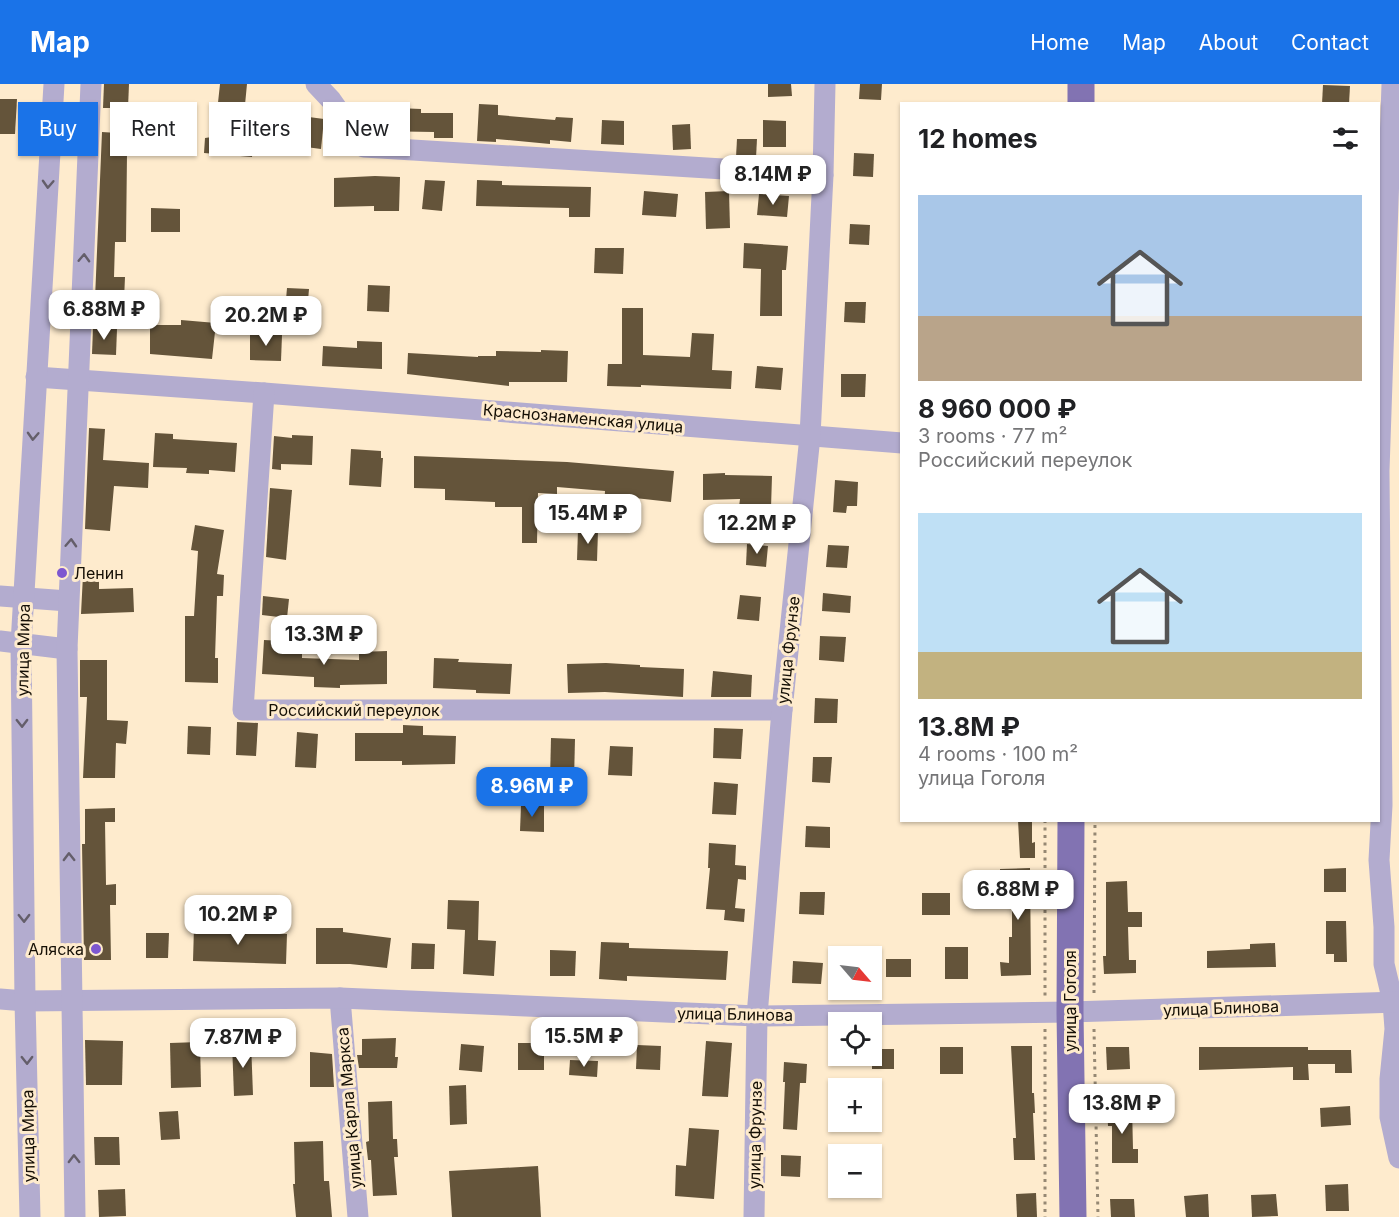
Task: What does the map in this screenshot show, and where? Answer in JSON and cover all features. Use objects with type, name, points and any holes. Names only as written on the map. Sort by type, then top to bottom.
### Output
[{"type":"main road","points":[[1081,84],[1081,102]]},
{"type":"main road","name":"улица Гоголя","points":[[1071,822],[1070,1012],[1073,1217]]},
{"type":"street","name":"улица Мира","points":[[30,1217],[21,644],[54,84]]},
{"type":"street","points":[[75,1217],[67,650],[91,84]]},
{"type":"street","points":[[316,84],[331,100],[364,147],[823,175]]},
{"type":"street","name":"улица Фрунзе","points":[[754,1217],[758,1016],[782,710],[810,436],[823,175],[825,84]]},
{"type":"street","points":[[1380,441],[1392,84]]},
{"type":"street","name":"Краснознаменская улица","points":[[36,377],[900,443]]},
{"type":"street","name":"Российский переулок","points":[[264,393],[243,710],[782,710]]},
{"type":"street","points":[[1380,471],[1399,471]]},
{"type":"street","points":[[1380,527],[1382,805],[1379,860],[1384,964],[1396,1002],[1389,1079],[1390,1117],[1399,1158]]},
{"type":"street","points":[[0,596],[68,602]]},
{"type":"street","points":[[0,641],[67,650]]},
{"type":"street","name":"улица Блинова","points":[[25,1001],[340,998],[758,1016],[1070,1012],[1396,1002]]},
{"type":"street","name":"улица Карла Маркса","points":[[340,998],[358,1217]]},
{"type":"street","points":[[0,999],[25,1001]]},
{"type":"building","points":[[104,84],[129,84],[128,102],[110,102],[110,108],[103,108]]},
{"type":"building","points":[[220,84],[247,84],[245,102],[218,102]]},
{"type":"building","points":[[768,84],[791,84],[792,96],[768,97]]},
{"type":"building","points":[[860,84],[882,84],[881,100],[859,99]]},
{"type":"building","points":[[1323,85],[1350,86],[1349,102],[1322,102]]},
{"type":"building","points":[[0,99],[17,99],[15,134],[0,134]]},
{"type":"building","points":[[479,104],[498,105],[498,115],[555,120],[556,117],[573,118],[571,142],[550,140],[550,144],[496,139],[496,142],[477,141]]},
{"type":"building","points":[[410,109],[421,109],[421,113],[453,113],[453,138],[434,138],[434,132],[410,132]]},
{"type":"building","points":[[311,117],[323,119],[321,149],[311,148]]},
{"type":"building","points":[[602,120],[624,121],[624,145],[601,144]]},
{"type":"building","points":[[763,120],[786,121],[786,147],[763,147]]},
{"type":"building","points":[[690,124],[691,149],[673,150],[672,125]]},
{"type":"building","points":[[102,132],[110,133],[110,156],[127,156],[126,242],[115,242],[114,277],[125,277],[124,300],[95,299]]},
{"type":"building","points":[[209,137],[209,153],[204,153],[205,138]]},
{"type":"building","points":[[737,139],[757,139],[756,158],[736,157]]},
{"type":"building","points":[[854,153],[874,154],[873,177],[853,176]]},
{"type":"building","points":[[400,177],[399,211],[374,211],[374,206],[334,207],[334,178]]},
{"type":"building","points":[[425,180],[445,181],[442,211],[422,209]]},
{"type":"building","points":[[477,180],[502,181],[502,185],[591,187],[590,217],[569,217],[569,208],[476,206]]},
{"type":"building","points":[[644,191],[678,194],[676,217],[642,215]]},
{"type":"building","points":[[729,191],[730,228],[706,229],[705,192]]},
{"type":"building","points":[[759,194],[789,196],[787,217],[757,215]]},
{"type":"building","points":[[151,208],[180,209],[180,232],[151,232]]},
{"type":"building","points":[[850,224],[870,225],[869,245],[849,244]]},
{"type":"building","points":[[744,243],[788,246],[786,270],[782,270],[782,316],[760,316],[761,269],[743,268]]},
{"type":"building","points":[[595,248],[624,248],[623,274],[594,273]]},
{"type":"building","points":[[368,285],[390,286],[389,312],[367,311]]},
{"type":"building","points":[[287,288],[309,289],[307,312],[285,311]]},
{"type":"building","points":[[845,302],[866,302],[865,323],[844,322]]},
{"type":"building","points":[[622,308],[643,308],[643,355],[690,357],[692,333],[714,334],[712,370],[732,371],[731,389],[641,385],[641,387],[607,386],[608,364],[622,364]]},
{"type":"building","points":[[181,320],[216,323],[212,359],[150,354],[150,325],[181,325]]},
{"type":"building","points":[[93,328],[117,329],[116,355],[92,354]]},
{"type":"building","points":[[250,334],[282,335],[281,361],[250,360]]},
{"type":"building","points":[[357,341],[382,342],[382,369],[322,366],[323,346],[357,348]]},
{"type":"building","points":[[541,350],[568,351],[567,382],[509,382],[509,386],[407,374],[408,353],[478,357],[496,356],[496,351],[541,352]]},
{"type":"building","points":[[757,366],[783,368],[781,390],[755,388]]},
{"type":"building","points":[[841,374],[866,374],[865,397],[841,397]]},
{"type":"building","points":[[89,428],[105,429],[103,460],[149,463],[148,488],[114,486],[110,531],[85,529]]},
{"type":"building","points":[[155,433],[173,434],[173,439],[237,443],[235,472],[209,470],[209,474],[186,473],[187,468],[153,467]]},
{"type":"building","points":[[292,435],[313,436],[312,465],[281,464],[281,470],[272,469],[274,436],[292,438]]},
{"type":"building","points":[[351,449],[381,451],[381,458],[383,458],[381,487],[349,485]]},
{"type":"building","points":[[414,456],[567,462],[674,471],[671,502],[626,497],[625,510],[604,508],[605,491],[557,487],[557,494],[538,493],[537,543],[522,543],[522,507],[495,507],[495,502],[445,500],[445,489],[414,488]]},
{"type":"building","points":[[725,473],[725,475],[772,476],[771,508],[739,507],[740,499],[703,500],[703,474]]},
{"type":"building","points":[[835,480],[858,482],[857,506],[847,506],[846,513],[833,512]]},
{"type":"building","points":[[270,488],[292,490],[286,560],[266,557]]},
{"type":"building","points":[[195,525],[224,530],[217,574],[224,575],[223,596],[217,596],[215,658],[218,658],[218,683],[185,682],[185,616],[194,616],[198,551],[191,550]]},
{"type":"building","points":[[578,530],[598,531],[597,561],[577,560]]},
{"type":"building","points":[[747,544],[768,546],[766,567],[746,565]]},
{"type":"building","points":[[828,545],[849,546],[847,568],[826,567]]},
{"type":"building","points":[[99,574],[99,589],[133,588],[134,612],[81,614],[83,575]]},
{"type":"building","points":[[823,593],[851,596],[850,613],[822,611]]},
{"type":"building","points":[[740,595],[761,597],[759,621],[737,619]]},
{"type":"building","points":[[263,596],[289,599],[287,618],[262,615]]},
{"type":"building","points":[[820,636],[846,637],[844,662],[819,660]]},
{"type":"building","points":[[264,640],[302,642],[302,658],[359,660],[359,652],[387,651],[387,684],[340,685],[340,688],[314,687],[314,677],[262,674]]},
{"type":"building","points":[[434,658],[459,659],[458,662],[512,664],[510,694],[433,688]]},
{"type":"building","points":[[80,660],[107,660],[107,720],[128,721],[126,744],[116,743],[115,778],[83,778],[87,697],[80,697]]},
{"type":"building","points":[[606,663],[684,669],[683,697],[605,692],[568,693],[567,664]]},
{"type":"building","points":[[713,671],[752,675],[751,697],[711,697]]},
{"type":"building","points":[[815,698],[838,699],[837,723],[814,723]]},
{"type":"building","points":[[237,722],[258,723],[256,756],[236,755]]},
{"type":"building","points":[[403,725],[423,726],[423,735],[456,736],[455,764],[402,765],[402,761],[355,761],[355,733],[403,733]]},
{"type":"building","points":[[188,726],[211,727],[210,755],[187,754]]},
{"type":"building","points":[[714,728],[743,729],[741,759],[713,758]]},
{"type":"building","points":[[297,732],[318,734],[316,768],[295,767]]},
{"type":"building","points":[[551,738],[575,739],[574,781],[550,780]]},
{"type":"building","points":[[610,746],[633,747],[632,776],[608,775]]},
{"type":"building","points":[[813,757],[832,757],[830,783],[812,782]]},
{"type":"building","points":[[714,782],[738,784],[736,815],[712,814]]},
{"type":"building","points":[[521,805],[544,805],[544,832],[520,831]]},
{"type":"building","points":[[115,808],[115,822],[105,822],[106,885],[116,884],[116,905],[110,905],[111,960],[84,960],[82,844],[85,844],[85,809]]},
{"type":"building","points":[[1018,822],[1032,822],[1035,858],[1020,858]]},
{"type":"building","points":[[806,826],[830,827],[830,848],[805,847]]},
{"type":"building","points":[[709,843],[736,845],[735,865],[746,866],[746,880],[738,879],[735,908],[745,909],[744,922],[724,920],[725,910],[706,909],[710,868],[708,868]]},
{"type":"building","points":[[1030,868],[1031,975],[1001,976],[1000,962],[1009,963],[1012,908],[1007,908],[1007,891],[1000,891],[1000,869]]},
{"type":"building","points":[[1346,868],[1346,892],[1324,892],[1324,869]]},
{"type":"building","points":[[1127,881],[1128,912],[1142,912],[1142,927],[1128,927],[1129,960],[1136,960],[1136,973],[1104,974],[1106,882]]},
{"type":"building","points":[[800,892],[825,892],[824,915],[799,914]]},
{"type":"building","points":[[922,893],[950,893],[950,915],[922,915]]},
{"type":"building","points":[[448,900],[479,901],[478,940],[496,941],[494,976],[463,974],[465,930],[447,929]]},
{"type":"building","points":[[1326,921],[1346,921],[1347,962],[1334,962],[1334,954],[1326,954]]},
{"type":"building","points":[[220,925],[238,925],[238,932],[287,934],[286,964],[193,961],[194,927],[220,927]]},
{"type":"building","points":[[316,928],[343,928],[343,932],[391,938],[387,968],[350,964],[316,964]]},
{"type":"building","points":[[146,933],[169,933],[168,958],[146,958]]},
{"type":"building","points":[[601,942],[629,943],[629,948],[728,951],[726,980],[627,976],[627,981],[599,979]]},
{"type":"building","points":[[412,943],[435,944],[434,969],[411,969]]},
{"type":"building","points":[[1275,943],[1276,967],[1207,968],[1207,951],[1250,949],[1250,944]]},
{"type":"building","points":[[945,947],[968,947],[968,979],[945,979]]},
{"type":"building","points":[[550,950],[576,951],[575,976],[550,976]]},
{"type":"building","points":[[886,959],[911,959],[911,977],[886,977]]},
{"type":"building","points":[[793,961],[823,963],[821,984],[792,983]]},
{"type":"building","points":[[396,1038],[397,1068],[359,1068],[357,1055],[362,1055],[362,1039]]},
{"type":"building","points":[[85,1040],[123,1041],[122,1085],[86,1085]]},
{"type":"building","points":[[706,1041],[732,1043],[728,1097],[702,1096]]},
{"type":"building","points":[[200,1042],[201,1087],[171,1088],[170,1043]]},
{"type":"building","points":[[251,1042],[253,1095],[234,1096],[232,1043]]},
{"type":"building","points":[[518,1043],[544,1043],[544,1070],[518,1070]]},
{"type":"building","points":[[461,1044],[484,1046],[482,1072],[459,1070]]},
{"type":"building","points":[[637,1045],[661,1046],[660,1070],[636,1069]]},
{"type":"building","points":[[1011,1046],[1032,1046],[1035,1160],[1014,1160],[1013,1138],[1016,1138]]},
{"type":"building","points":[[940,1047],[963,1047],[963,1074],[940,1074]]},
{"type":"building","points":[[1106,1047],[1129,1047],[1130,1069],[1107,1070]]},
{"type":"building","points":[[1199,1047],[1308,1047],[1308,1050],[1351,1050],[1352,1073],[1335,1073],[1335,1064],[1308,1064],[1309,1080],[1293,1080],[1293,1067],[1199,1070]]},
{"type":"building","points":[[882,1049],[894,1049],[894,1069],[872,1069],[872,1066],[882,1066]]},
{"type":"building","points":[[310,1052],[332,1054],[334,1087],[310,1087]]},
{"type":"building","points":[[570,1060],[598,1061],[597,1077],[569,1075]]},
{"type":"building","points":[[784,1062],[807,1064],[806,1083],[800,1083],[797,1130],[783,1129]]},
{"type":"building","points":[[466,1085],[467,1124],[450,1125],[449,1086]]},
{"type":"building","points":[[392,1101],[393,1139],[397,1139],[398,1157],[394,1157],[397,1195],[373,1196],[371,1160],[368,1160],[366,1142],[369,1141],[368,1102]]},
{"type":"building","points":[[1350,1106],[1351,1125],[1321,1127],[1320,1108]]},
{"type":"building","points":[[1132,1107],[1133,1149],[1138,1149],[1138,1163],[1112,1163],[1112,1126],[1108,1126],[1107,1108]]},
{"type":"building","points":[[178,1111],[180,1139],[161,1140],[159,1112]]},
{"type":"building","points":[[689,1128],[719,1130],[714,1199],[675,1196],[676,1165],[686,1166]]},
{"type":"building","points":[[94,1137],[119,1137],[120,1165],[95,1165]]},
{"type":"building","points":[[323,1141],[324,1181],[329,1181],[332,1217],[296,1217],[293,1184],[295,1184],[294,1142]]},
{"type":"building","points":[[781,1155],[801,1156],[800,1177],[781,1176]]},
{"type":"building","points":[[538,1166],[541,1217],[452,1217],[449,1171]]},
{"type":"building","points":[[1348,1184],[1349,1211],[1326,1211],[1325,1185]]},
{"type":"building","points":[[125,1189],[126,1216],[99,1217],[98,1190]]},
{"type":"building","points":[[1036,1193],[1037,1217],[1017,1217],[1016,1194]]},
{"type":"building","points":[[1208,1194],[1209,1217],[1186,1217],[1184,1196]]},
{"type":"building","points":[[1276,1194],[1278,1216],[1252,1217],[1251,1195]]},
{"type":"building","points":[[1110,1199],[1134,1199],[1135,1217],[1111,1217]]},
{"type":"place","name":"Ленин","points":[[62,573]]},
{"type":"place","name":"Аляска","points":[[96,949]]}]
